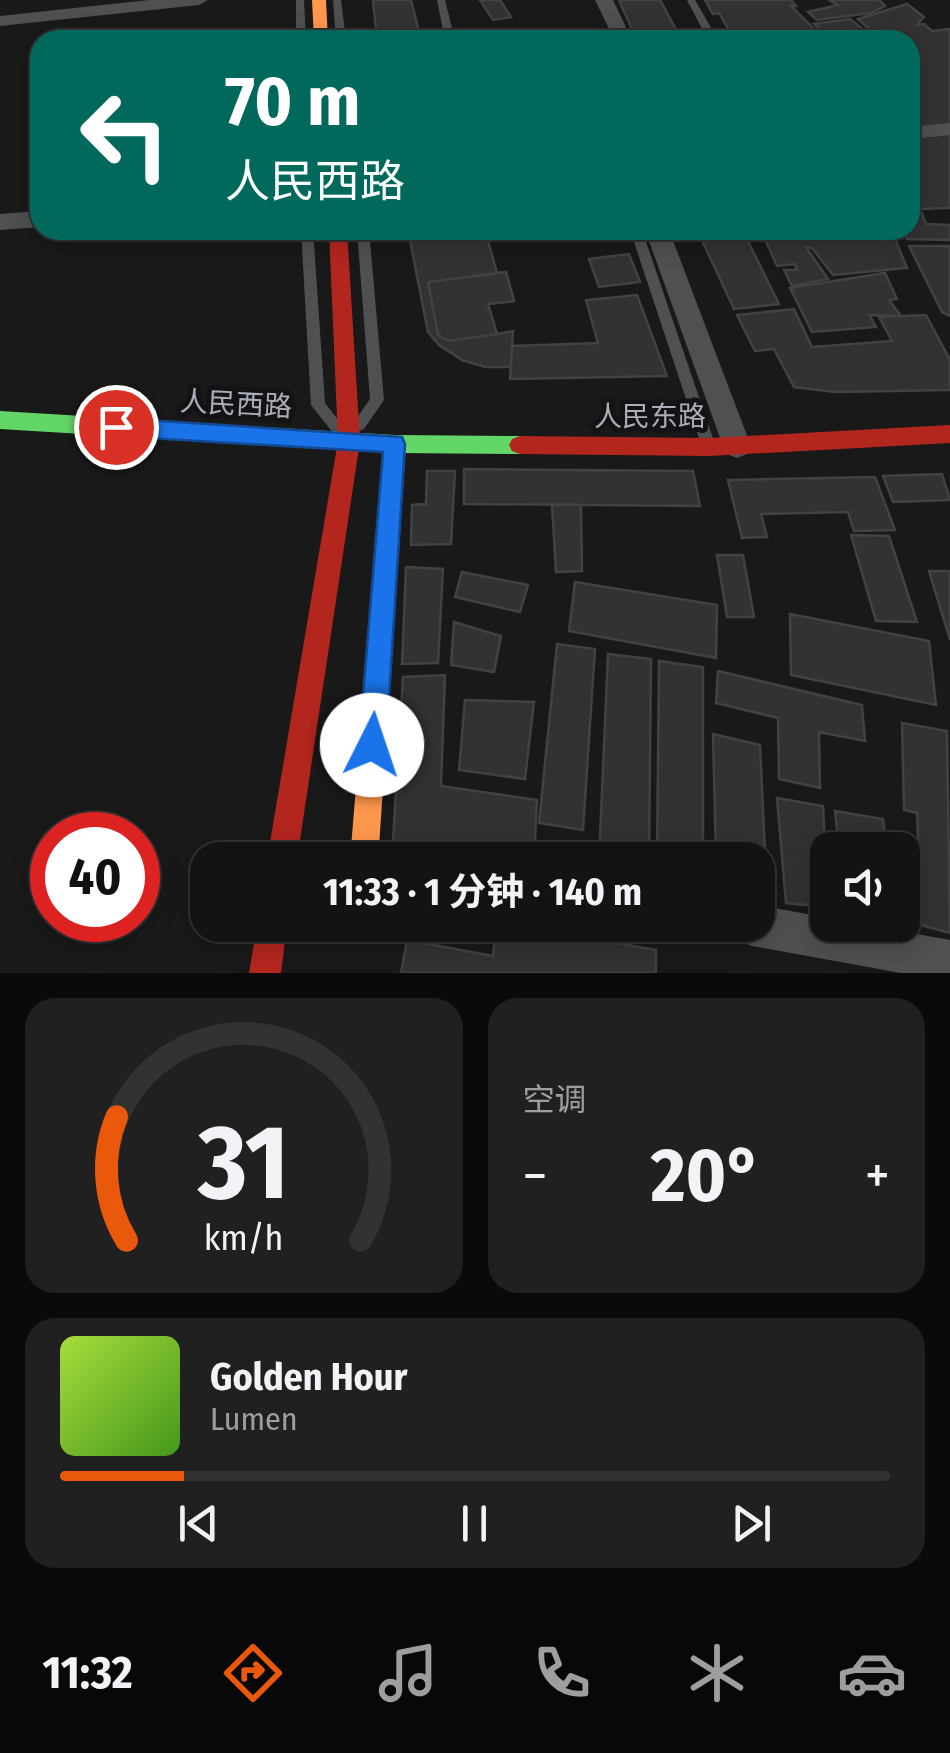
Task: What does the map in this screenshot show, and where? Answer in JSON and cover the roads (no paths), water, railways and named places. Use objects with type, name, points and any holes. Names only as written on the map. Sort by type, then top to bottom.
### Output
[{"type":"main road","points":[[320,0],[321,30]]},
{"type":"main road","points":[[285,842],[349,440],[339,240]]},
{"type":"main road","name":"人民西路","points":[[0,420],[349,440]]},
{"type":"main road","name":"人民东路","points":[[349,440],[394,444],[723,447],[950,434]]},
{"type":"main road","points":[[365,842],[394,444]]},
{"type":"main road","points":[[265,973],[270,942]]},
{"type":"street","points":[[0,21],[200,0]]},
{"type":"street","points":[[604,0],[619,30]]},
{"type":"street","points":[[920,132],[950,129]]},
{"type":"street","points":[[0,222],[30,220]]},
{"type":"street","points":[[660,240],[723,447]]},
{"type":"street","points":[[775,929],[950,961]]},
{"type":"lane","points":[[300,0],[301,30]]},
{"type":"lane","points":[[337,0],[340,30]]},
{"type":"lane","points":[[441,0],[448,30]]},
{"type":"lane","points":[[691,0],[708,30]]},
{"type":"lane","points":[[308,240],[318,405],[349,440],[376,400],[365,240]]},
{"type":"lane","points":[[640,240],[723,447]]}]
